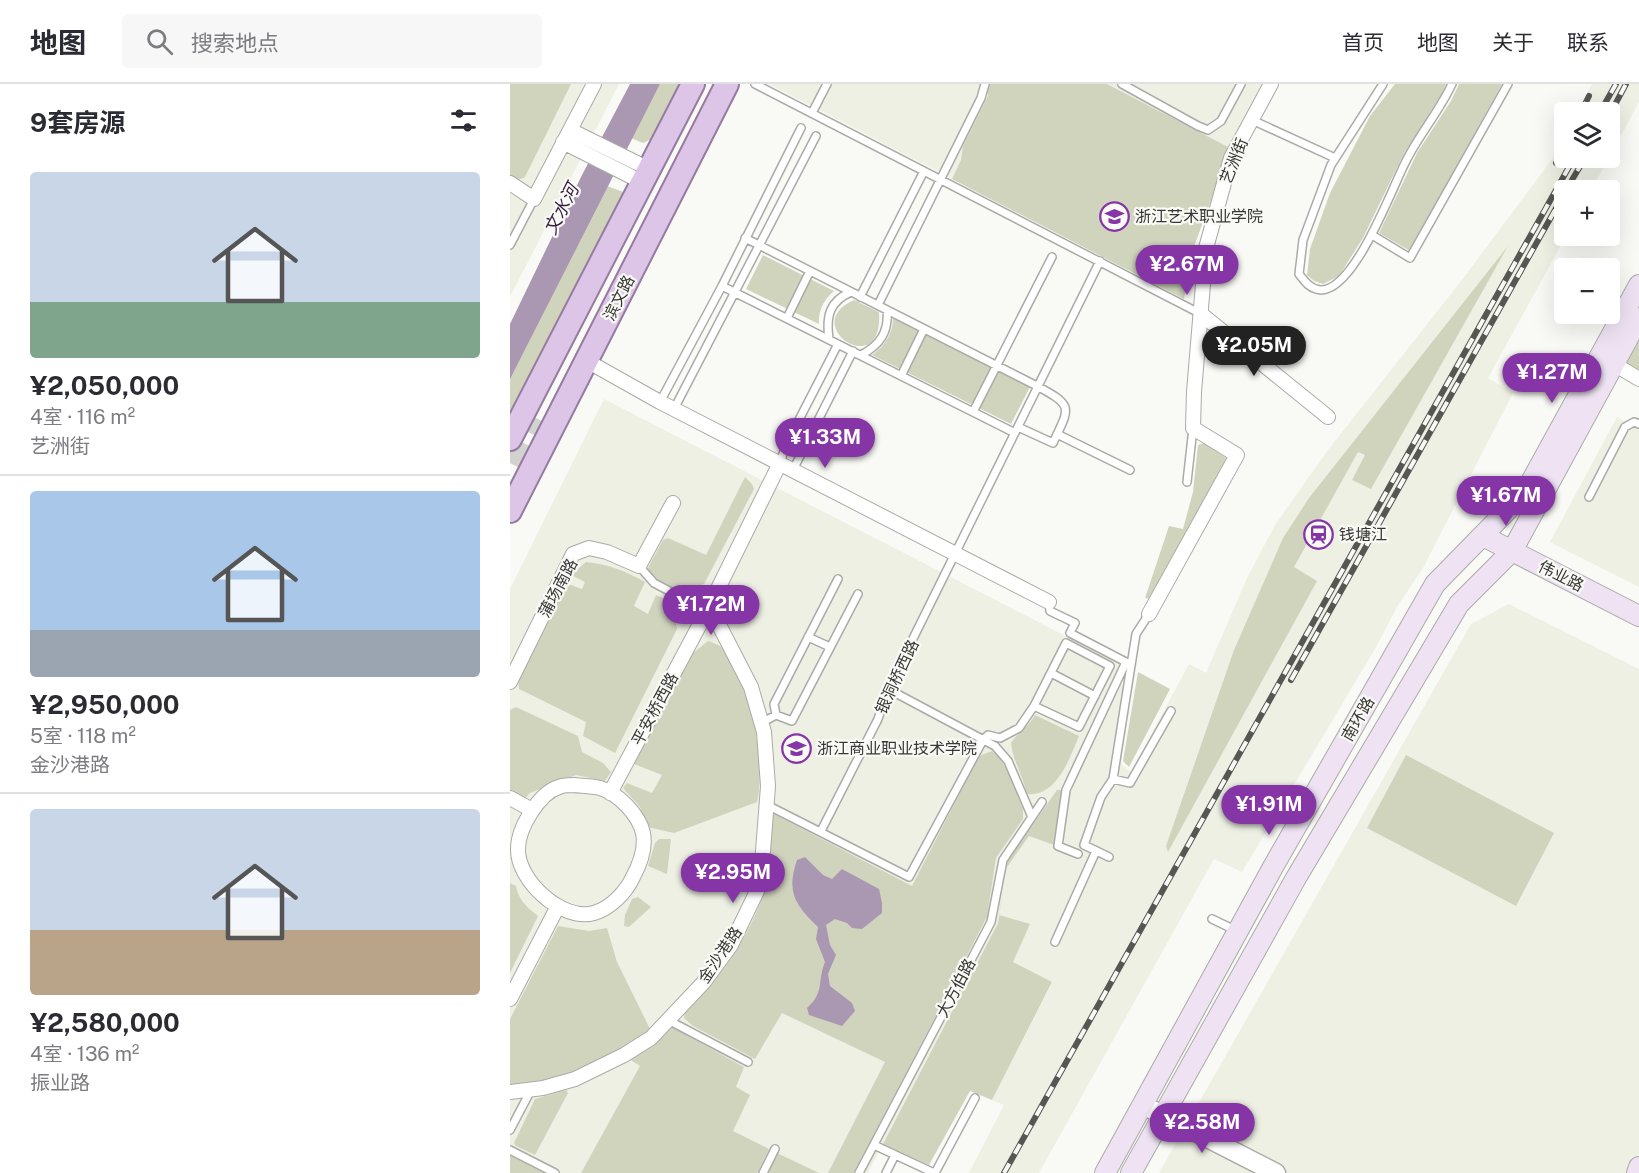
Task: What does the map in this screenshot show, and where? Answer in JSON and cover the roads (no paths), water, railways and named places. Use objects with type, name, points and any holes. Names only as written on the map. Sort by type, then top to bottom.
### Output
[{"type":"main road","name":"滨文路","points":[[510,439],[638,172],[693,84]]},
{"type":"main road","name":"滨文路","points":[[510,511],[727,84]]},
{"type":"main road","name":"南环路","points":[[1105,1173],[1273,867],[1435,584],[1526,491],[1639,285]]},
{"type":"main road","name":"南环路","points":[[1131,1173],[1296,878],[1459,604],[1512,551],[1639,318]]},
{"type":"main road","name":"伟业路","points":[[1483,536],[1639,616]]},
{"type":"main road","points":[[1637,1173],[1639,1167]]},
{"type":"street","points":[[510,183],[534,199],[571,136],[594,84]]},
{"type":"street","name":"艺洲街","points":[[1193,428],[1206,248],[1232,158],[1271,84]]},
{"type":"street","points":[[571,136],[577,149],[638,172]]},
{"type":"street","points":[[571,136],[638,172]]},
{"type":"street","points":[[1201,314],[1328,417]]},
{"type":"street","points":[[587,361],[660,402],[1049,602]]},
{"type":"street","points":[[1614,364],[1639,379]]},
{"type":"street","points":[[1149,614],[1237,455],[1193,428]]},
{"type":"street","name":"平安桥西路","points":[[610,793],[706,611],[780,463]]},
{"type":"street","points":[[639,567],[673,503]]},
{"type":"street","name":"蒲场南路","points":[[510,682],[573,554],[589,548],[607,552],[639,567]]},
{"type":"street","name":"金沙港路","points":[[510,1092],[531,1090],[575,1079],[651,1038],[704,983],[731,945],[757,891],[762,864],[768,786],[761,723],[751,687],[717,621],[706,611]]},
{"type":"street","points":[[573,785],[603,788],[626,803],[643,832],[643,851],[639,867],[625,891],[593,913],[578,913],[558,906],[535,887],[522,867],[516,827],[532,810],[540,800],[558,787],[573,785]]},
{"type":"street","points":[[510,798],[532,810]]},
{"type":"street","points":[[510,999],[558,906]]},
{"type":"street","points":[[1143,1105],[1276,1173]]},
{"type":"lane","points":[[755,84],[1201,314]]},
{"type":"lane","points":[[878,305],[981,98],[985,84]]},
{"type":"lane","points":[[1122,84],[1208,130],[1221,121],[1241,84]]},
{"type":"lane","points":[[1383,84],[1335,158],[1303,240],[1299,274],[1309,286],[1317,290],[1328,290],[1349,272],[1372,236],[1406,161],[1452,84]]},
{"type":"lane","points":[[1372,236],[1410,258],[1508,84]]},
{"type":"lane","points":[[812,113],[824,85]]},
{"type":"lane","points":[[1252,120],[1335,158]]},
{"type":"lane","points":[[660,402],[722,286],[801,128]]},
{"type":"lane","points":[[674,409],[816,136]]},
{"type":"lane","points":[[860,297],[924,171]]},
{"type":"lane","points":[[510,245],[534,199]]},
{"type":"lane","points":[[722,286],[973,412],[1017,430],[1053,443],[1066,417],[1066,406],[1061,399],[745,238]]},
{"type":"lane","points":[[973,412],[1052,257]]},
{"type":"lane","name":"银洞桥西路","points":[[821,831],[878,719],[888,689],[1100,261]]},
{"type":"lane","points":[[787,318],[810,271]]},
{"type":"lane","points":[[829,339],[828,318],[833,304],[841,296],[851,292]]},
{"type":"lane","points":[[861,355],[872,349],[884,334],[888,320],[887,310]]},
{"type":"lane","points":[[901,376],[924,329]]},
{"type":"lane","points":[[780,463],[786,444],[838,344]]},
{"type":"lane","points":[[793,470],[853,351]]},
{"type":"lane","points":[[1588,497],[1625,427],[1634,422],[1639,424]]},
{"type":"lane","points":[[1187,482],[1193,428]]},
{"type":"lane","points":[[1057,434],[1130,470]]},
{"type":"lane","points":[[639,567],[654,583],[706,611]]},
{"type":"lane","points":[[776,715],[774,704],[838,579]]},
{"type":"lane","points":[[761,723],[776,715],[792,721],[858,594]]},
{"type":"lane","points":[[1049,602],[1050,610],[1075,623],[1070,633],[1126,662],[1066,790],[1058,846],[1078,854]]},
{"type":"lane","points":[[1109,857],[1084,845],[1101,797],[1113,779],[1136,634],[1149,614]]},
{"type":"lane","points":[[808,637],[830,647]]},
{"type":"lane","points":[[767,805],[909,877],[983,740],[988,735],[1000,738],[1019,728],[1034,706],[1066,643],[1110,666],[1079,727],[1034,706]]},
{"type":"lane","points":[[1051,673],[1095,696]]},
{"type":"lane","points":[[888,689],[995,746],[1008,761],[1032,817]]},
{"type":"lane","points":[[1113,779],[1130,783],[1172,711]]},
{"type":"lane","name":"大方伯路","points":[[859,1173],[991,922],[1003,860],[1042,802]]},
{"type":"lane","points":[[1055,942],[1096,851]]},
{"type":"lane","points":[[1212,919],[1238,932]]},
{"type":"lane","points":[[668,1020],[748,1062]]},
{"type":"lane","points":[[510,1130],[531,1090]]},
{"type":"lane","points":[[873,1145],[935,1173],[975,1098]]},
{"type":"lane","points":[[763,1173],[775,1149]]},
{"type":"lane","points":[[510,1150],[555,1173]]},
{"type":"lane","points":[[886,1173],[895,1155]]},
{"type":"tunnel","points":[[510,463],[534,417]]},
{"type":"railway","points":[[1606,102],[1616,84]]},
{"type":"railway","points":[[1616,102],[1626,84]]},
{"type":"railway","points":[[1586,102],[1589,96]]},
{"type":"railway","points":[[1004,1173],[1568,168]]},
{"type":"railway","points":[[1572,180],[1579,168]]},
{"type":"railway","points":[[1291,680],[1554,212]]},
{"type":"place","name":"浙江艺术职业学院","points":[[1114,216]]},
{"type":"place","name":"钱塘江","points":[[1318,534]]},
{"type":"place","name":"浙江商业职业技术学院","points":[[796,748]]},
{"type":"water label","name":"文水河","points":[[561,209]]}]
